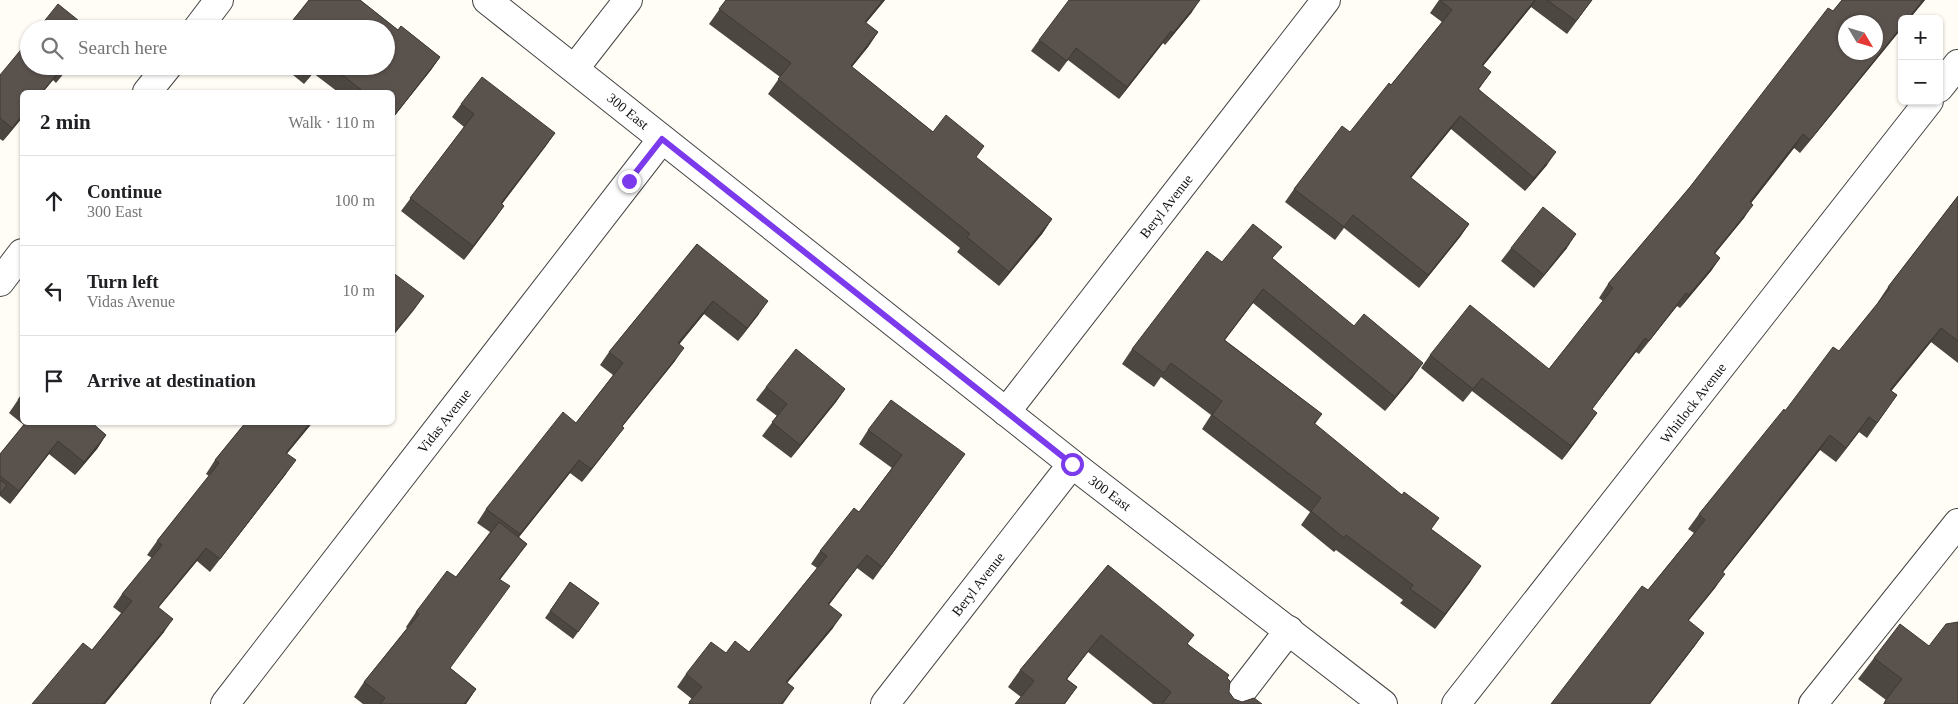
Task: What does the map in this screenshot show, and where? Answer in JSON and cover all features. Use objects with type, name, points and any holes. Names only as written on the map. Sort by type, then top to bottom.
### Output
[{"type":"street","points":[[204,20],[219,0]]},
{"type":"street","name":"300 East","points":[[487,0],[1072,464],[1383,704]]},
{"type":"street","points":[[575,68],[628,0]]},
{"type":"street","name":"Beryl Avenue","points":[[1006,412],[1326,0]]},
{"type":"street","points":[[1943,83],[1958,64]]},
{"type":"street","points":[[149,90],[161,75]]},
{"type":"street","name":"Whitlock Avenue","points":[[1456,704],[1926,105]]},
{"type":"street","name":"Vidas Avenue","points":[[226,704],[662,139]]},
{"type":"street","points":[[0,282],[20,256]]},
{"type":"street","name":"Beryl Avenue","points":[[885,704],[1072,464]]},
{"type":"street","points":[[1813,704],[1958,523]]},
{"type":"street","points":[[1232,704],[1289,630]]},
{"type":"building","points":[[309,0],[360,0],[385,20],[293,20]]},
{"type":"building","points":[[726,0],[883,0],[865,22],[878,32],[851,66],[933,132],[946,115],[984,146],[976,157],[1052,219],[1009,272],[967,237],[970,234],[778,79],[791,63],[719,9]]},
{"type":"building","points":[[1069,0],[1200,0],[1173,33],[1171,31],[1127,87],[1076,48],[1067,61],[1039,40]]},
{"type":"building","points":[[1440,0],[1535,0],[1482,65],[1491,72],[1478,89],[1556,152],[1534,178],[1460,116],[1410,177],[1469,224],[1428,275],[1353,215],[1344,227],[1294,189],[1342,126],[1350,132],[1389,83],[1391,85],[1452,10]]},
{"type":"building","points":[[1547,0],[1592,0],[1576,21]]},
{"type":"building","points":[[1842,0],[1923,0],[1911,15],[1898,15],[1898,31],[1883,50],[1883,15],[1838,15],[1838,60],[1875,60],[1810,140],[1803,134],[1750,202],[1753,205],[1714,253],[1720,258],[1689,295],[1686,293],[1649,341],[1645,338],[1592,409],[1597,413],[1571,446],[1482,378],[1473,389],[1430,355],[1470,305],[1549,369],[1613,288],[1608,284],[1690,187],[1828,8],[1833,11]]},
{"type":"building","points":[[58,4],[78,20],[45,20]]},
{"type":"building","points":[[401,26],[440,57],[395,115],[395,90],[361,90],[342,75],[395,75],[395,28],[398,30]]},
{"type":"building","points":[[20,51],[20,75],[56,75],[44,90],[20,90],[20,118],[12,128],[0,118],[0,75]]},
{"type":"building","points":[[482,77],[555,133],[501,203],[504,206],[473,246],[410,198],[474,114],[461,104]]},
{"type":"building","points":[[1958,196],[1958,341],[1941,328],[1890,390],[1897,395],[1877,423],[1869,417],[1846,448],[1830,435],[1722,572],[1725,574],[1688,620],[1704,633],[1649,704],[1551,704],[1642,586],[1648,590],[1705,520],[1699,514],[1784,409],[1785,411],[1833,347],[1839,351],[1890,288],[1888,287]]},
{"type":"building","points":[[1543,207],[1576,234],[1544,275],[1511,248]]},
{"type":"building","points":[[1253,224],[1282,247],[1272,258],[1354,326],[1364,314],[1423,363],[1395,397],[1263,289],[1224,340],[1322,414],[1314,423],[1402,495],[1404,492],[1439,518],[1431,529],[1481,566],[1445,614],[1410,589],[1413,585],[1346,535],[1344,538],[1311,511],[1321,498],[1212,415],[1222,401],[1171,363],[1164,373],[1132,349],[1207,251],[1222,262]]},
{"type":"building","points":[[697,244],[768,301],[747,328],[713,301],[678,343],[684,348],[622,426],[624,428],[591,469],[579,460],[520,534],[486,509],[563,412],[576,423],[623,363],[609,352]]},
{"type":"building","points":[[395,274],[424,296],[395,331]]},
{"type":"building","points":[[796,349],[845,389],[800,445],[772,422],[787,404],[766,387]]},
{"type":"building","points":[[891,400],[965,454],[882,567],[867,555],[828,604],[842,615],[786,682],[794,688],[781,704],[692,704],[689,702],[702,687],[686,674],[711,642],[726,653],[735,641],[749,652],[827,556],[820,551],[854,508],[859,512],[902,455],[868,430]]},
{"type":"building","points":[[24,425],[94,425],[106,435],[84,462],[58,441],[19,491],[0,476],[0,454]]},
{"type":"building","points":[[244,425],[309,425],[286,453],[296,460],[220,559],[206,548],[158,607],[173,619],[103,704],[32,704],[83,643],[92,650],[132,601],[122,594],[162,545],[157,541],[219,463],[215,460]]},
{"type":"building","points":[[0,480],[7,485],[0,494]]},
{"type":"building","points":[[499,522],[527,544],[499,579],[510,586],[450,668],[476,689],[464,704],[380,704],[385,698],[364,682],[419,614],[416,612],[447,571],[456,577]]},
{"type":"building","points":[[1108,565],[1194,635],[1187,644],[1229,675],[1227,678],[1230,681],[1229,692],[1234,699],[1242,702],[1254,698],[1262,704],[1162,704],[1171,692],[1101,635],[1066,679],[1077,687],[1064,704],[1015,704],[1034,681],[1020,670]]},
{"type":"building","points":[[570,582],[599,603],[578,632],[550,611]]},
{"type":"building","points":[[1958,622],[1958,704],[1885,704],[1885,701],[1902,679],[1874,658],[1900,624],[1929,646],[1946,624]]},
{"type":"route","points":[[629,181],[662,139],[1072,464]]}]
